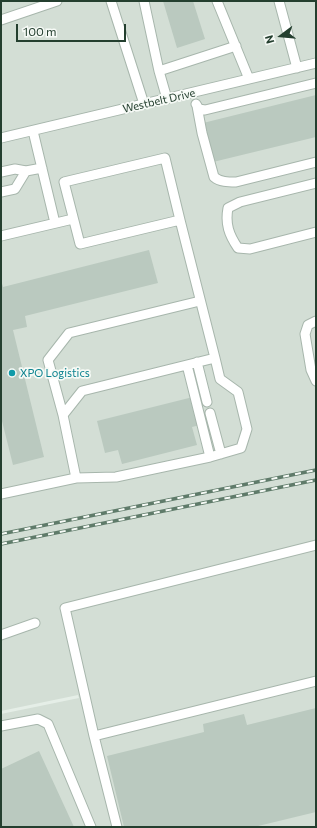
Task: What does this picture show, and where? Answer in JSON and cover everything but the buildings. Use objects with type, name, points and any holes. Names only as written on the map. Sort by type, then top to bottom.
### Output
[{"type":"street","points":[[1,20],[57,1]]},
{"type":"street","points":[[111,1],[144,104]]},
{"type":"street","points":[[144,1],[159,71],[167,99]]},
{"type":"street","points":[[217,1],[249,79]]},
{"type":"street","points":[[279,1],[297,68]]},
{"type":"street","points":[[159,71],[236,46]]},
{"type":"street","name":"Westbelt Drive","points":[[1,138],[316,63]]},
{"type":"street","points":[[197,106],[199,109],[205,110],[316,83]]},
{"type":"street","points":[[193,92],[202,134],[214,177],[216,179],[227,182],[236,182],[316,162]]},
{"type":"street","points":[[33,131],[55,223]]},
{"type":"street","points":[[1,494],[76,478],[116,477],[221,454],[241,448],[247,429],[238,392],[220,379],[165,158],[64,182],[80,244],[180,220]]},
{"type":"street","points":[[1,172],[15,169],[26,172],[42,168]]},
{"type":"street","points":[[1,192],[15,189],[26,172]]},
{"type":"street","points":[[316,183],[240,202],[228,208],[226,218],[231,238],[238,248],[250,249],[316,232]]},
{"type":"street","points":[[1,236],[73,218]]},
{"type":"street","points":[[76,478],[63,415],[48,360],[69,333],[200,301]]},
{"type":"street","points":[[316,321],[308,325],[305,334],[311,370],[316,381]]},
{"type":"street","points":[[63,415],[82,391],[215,358]]},
{"type":"street","points":[[198,362],[207,402]]},
{"type":"street","points":[[187,365],[210,456]]},
{"type":"street","points":[[210,413],[221,454]]},
{"type":"street","points":[[117,827],[94,736],[65,608],[316,545]]},
{"type":"street","points":[[1,635],[35,623]]},
{"type":"street","points":[[94,736],[316,681]]},
{"type":"street","points":[[1,726],[38,719],[48,724],[91,827]]},
{"type":"shaded area","points":[[1,1],[316,1],[316,827],[1,827],[1,714],[79,698],[78,695],[1,711]]},
{"type":"railway","points":[[1,534],[316,470]]},
{"type":"railway","points":[[1,544],[316,480]]},
{"type":"place","name":"XPO Logistics","points":[[12,373]]}]
